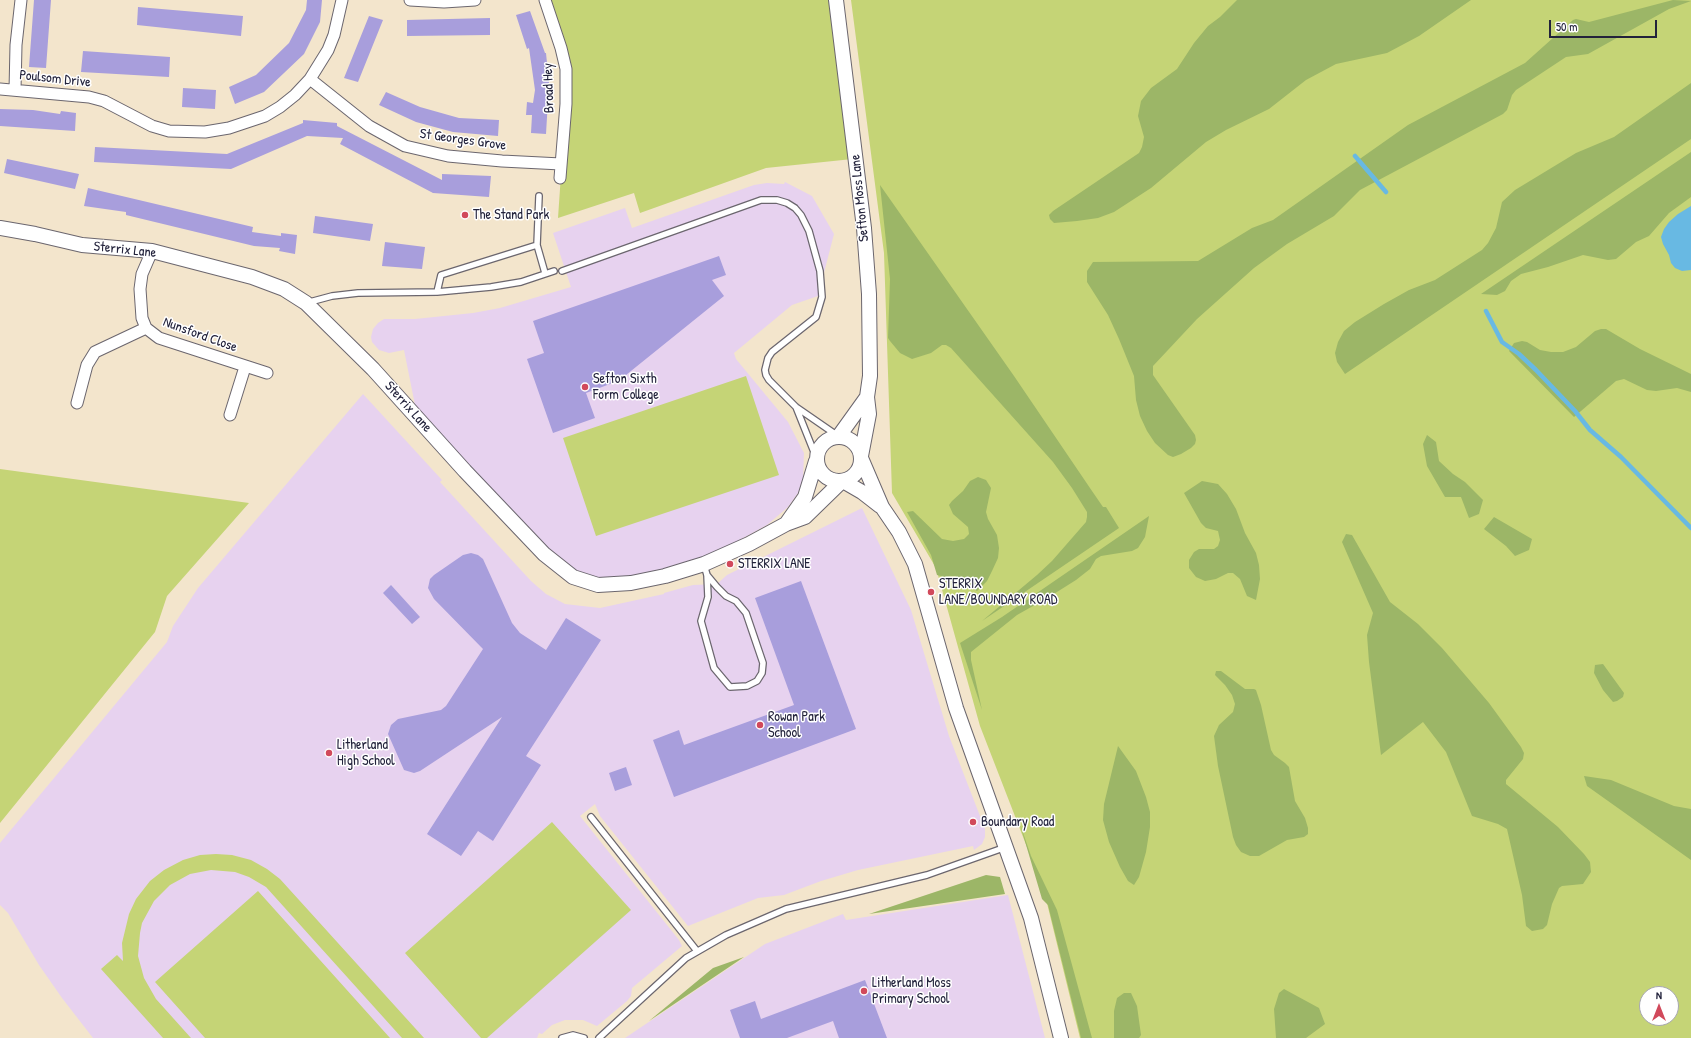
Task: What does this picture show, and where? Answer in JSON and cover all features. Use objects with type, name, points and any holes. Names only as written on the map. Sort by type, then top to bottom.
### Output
[{"type":"street","points":[[15,90],[16,45],[21,0]]},
{"type":"street","name":"Poulsom Drive","points":[[0,89],[89,97],[104,101],[152,126],[169,131],[205,132],[229,128],[265,116],[285,103],[310,79],[328,50],[334,35],[342,0]]},
{"type":"street","points":[[410,0],[444,2],[475,0]]},
{"type":"street","name":"Broad Hey","points":[[545,0],[562,48],[566,69],[566,104],[560,178]]},
{"type":"street","name":"Sefton Moss Lane","points":[[836,0],[864,228],[869,294],[870,376],[867,397],[869,414],[861,457]]},
{"type":"street","name":"St Georges Grove","points":[[310,79],[370,126],[405,146],[448,156],[561,164]]},
{"type":"street","name":"Sterrix Lane","points":[[0,228],[35,234],[82,245],[152,251],[252,277],[284,289],[306,303],[373,369],[465,471],[544,554],[573,577],[598,585],[631,583],[706,570],[786,524],[805,517],[843,481]]},
{"type":"street","name":"Nunsford Close","points":[[152,251],[142,274],[140,289],[142,318],[146,328],[159,338],[267,373]]},
{"type":"street","name":"Nunsford Close","points":[[77,403],[87,365],[95,352],[146,328]]},
{"type":"street","name":"Nunsford Close","points":[[230,415],[245,367]]},
{"type":"street","name":"Sefton Moss Lane","points":[[839,436],[867,397]]},
{"type":"street","points":[[882,507],[862,492],[843,481],[828,479],[822,474],[818,468],[816,459],[818,451],[826,440],[839,436],[851,440],[856,445],[882,507],[899,532],[915,564],[956,708],[1032,918],[1061,1038]]},
{"type":"street","points":[[843,481],[854,475],[858,470],[861,457]]},
{"type":"street","name":"Sterrix Lane","points":[[786,524],[805,497],[816,459]]},
{"type":"lane","points":[[539,196],[537,245],[545,273]]},
{"type":"lane","points":[[562,271],[761,200],[777,200],[787,203],[801,215],[809,231],[817,255],[822,287],[821,304],[816,317],[772,352],[766,364],[766,375],[769,380],[796,407],[839,436]]},
{"type":"lane","points":[[437,292],[441,275],[537,245]]},
{"type":"lane","points":[[306,303],[332,296],[358,293],[437,292],[521,282],[554,271]]},
{"type":"lane","points":[[796,407],[816,459]]},
{"type":"lane","points":[[706,570],[717,587],[726,596],[736,601],[746,613],[764,664],[762,673],[757,680],[747,686],[730,686],[714,668],[701,621],[708,598],[706,570]]},
{"type":"lane","points":[[591,817],[698,951]]},
{"type":"lane","points":[[600,1038],[686,958],[726,935],[786,910],[927,875],[1007,847]]},
{"type":"lane","points":[[562,1038],[573,1035],[584,1038]]},
{"type":"shaded area","name":"Sefton Sixth Form College","points":[[785,182],[812,196],[834,234],[818,296],[792,305],[734,353],[736,359],[788,422],[804,453],[803,479],[798,493],[788,507],[767,525],[704,557],[672,568],[619,580],[579,580],[417,415],[404,350],[389,353],[379,350],[372,342],[371,337],[373,329],[384,319],[415,319],[473,313],[500,308],[571,287],[553,233],[625,208],[632,228],[754,185],[767,183],[784,184]]},
{"type":"shaded area","name":"Litherland High School","points":[[363,394],[442,480],[440,482],[531,581],[546,594],[565,604],[600,608],[664,594],[693,585],[717,584],[727,575],[862,508],[911,610],[949,736],[985,829],[985,837],[982,844],[974,850],[973,846],[858,870],[821,881],[784,895],[758,898],[688,926],[600,816],[595,804],[580,816],[679,940],[682,946],[632,988],[631,996],[627,1001],[597,1026],[583,1020],[565,1020],[552,1025],[542,1034],[539,1033],[537,1038],[93,1038],[62,998],[39,965],[8,913],[0,905],[0,843],[167,642],[173,626],[198,588]]},
{"type":"shaded area","name":"Litherland Moss Primary School","points":[[1008,895],[1045,1038],[625,1038],[765,944],[843,914],[846,920]]},
{"type":"green space","points":[[545,0],[843,0],[862,158],[766,168],[640,213],[634,193],[558,218],[567,87]]},
{"type":"green space","points":[[851,0],[1691,0],[1691,1038],[1080,1038],[1044,891],[980,726],[936,568],[892,493],[884,253]]},
{"type":"green space","points":[[1237,0],[1471,0],[1419,36],[1387,53],[1336,64],[1306,80],[1269,109],[1226,130],[1206,142],[1151,188],[1114,212],[1098,218],[1054,223],[1050,219],[1049,215],[1053,211],[1139,153],[1144,137],[1138,116],[1141,101],[1151,88],[1177,69],[1194,43],[1208,26],[1220,17]]},
{"type":"green space","points":[[1673,0],[1691,1],[1669,9],[1588,54],[1566,57],[1516,90],[1512,95],[1507,110],[1503,114],[1360,190],[1334,216],[1287,244],[1254,268],[1197,319],[1153,366],[1153,375],[1195,435],[1196,440],[1195,444],[1191,448],[1173,457],[1168,455],[1155,443],[1140,416],[1136,400],[1134,376],[1119,339],[1108,315],[1087,282],[1087,271],[1093,262],[1198,261],[1252,228],[1273,220],[1408,125],[1525,63],[1573,20],[1576,19],[1589,22]]},
{"type":"green space","points":[[1691,83],[1691,139],[1345,374],[1337,362],[1335,353],[1338,342],[1344,331],[1355,322],[1384,304],[1409,290],[1435,280],[1482,250],[1488,243],[1496,228],[1502,202],[1515,190],[1576,153],[1614,137]]},
{"type":"green space","points":[[1691,152],[1691,197],[1669,213],[1649,236],[1636,242],[1616,259],[1608,260],[1583,255],[1548,267],[1521,274],[1511,281],[1505,291],[1497,295],[1481,294]]},
{"type":"green space","points":[[880,185],[1014,376],[1103,507],[1106,507],[1119,528],[982,621],[1052,561],[1086,522],[1087,512],[1053,462],[951,348],[946,345],[942,345],[931,353],[912,359],[900,353],[888,338],[890,279]]},
{"type":"green space","points":[[1606,329],[1640,349],[1691,374],[1691,392],[1677,388],[1656,391],[1647,390],[1624,379],[1616,381],[1574,417],[1509,351],[1514,343],[1522,341],[1527,342],[1540,350],[1563,352],[1576,347],[1595,331]]},
{"type":"green space","points":[[746,376],[779,475],[596,536],[563,438]]},
{"type":"green space","points":[[1427,435],[1436,442],[1439,461],[1453,474],[1465,482],[1483,500],[1479,514],[1469,518],[1461,497],[1445,497],[1427,466],[1423,444]]},
{"type":"green space","points":[[0,469],[249,503],[167,596],[155,632],[0,823]]},
{"type":"green space","points":[[978,477],[986,480],[991,488],[986,512],[988,519],[997,535],[999,548],[998,558],[987,581],[977,591],[955,576],[944,577],[937,575],[931,555],[907,512],[913,511],[942,539],[953,541],[964,539],[969,534],[968,527],[953,514],[949,505],[963,491],[970,481]]},
{"type":"green space","points":[[1202,481],[1218,484],[1227,494],[1236,509],[1245,533],[1256,553],[1260,579],[1256,600],[1247,596],[1240,579],[1233,573],[1228,573],[1216,579],[1205,581],[1196,577],[1189,568],[1189,560],[1194,552],[1199,549],[1214,549],[1218,546],[1220,540],[1218,531],[1206,528],[1201,523],[1184,493]]},
{"type":"green space","points":[[1149,516],[1145,537],[1138,548],[1132,551],[1101,556],[1096,559],[1090,569],[1076,580],[1017,615],[971,652],[971,660],[982,710],[960,643],[1002,617]]},
{"type":"green space","points":[[1494,517],[1532,539],[1529,550],[1515,556],[1506,546],[1484,529]]},
{"type":"green space","points":[[1346,534],[1352,535],[1390,602],[1418,624],[1442,648],[1489,703],[1521,747],[1524,753],[1523,759],[1506,780],[1506,784],[1558,827],[1590,862],[1591,872],[1583,884],[1562,886],[1559,888],[1552,904],[1547,925],[1543,929],[1532,931],[1526,926],[1522,895],[1507,829],[1498,824],[1472,816],[1446,752],[1423,722],[1381,755],[1367,635],[1373,613],[1342,542]]},
{"type":"green space","points":[[1603,664],[1624,693],[1623,697],[1617,701],[1613,702],[1603,690],[1594,673],[1595,665]]},
{"type":"green space","points":[[1216,671],[1221,671],[1245,689],[1256,690],[1261,705],[1271,750],[1274,755],[1289,767],[1295,801],[1305,818],[1308,828],[1308,834],[1304,837],[1287,840],[1259,856],[1250,856],[1241,852],[1233,837],[1218,766],[1214,736],[1219,725],[1233,712],[1235,704],[1232,695],[1215,675]]},
{"type":"green space","points":[[1118,746],[1136,771],[1150,812],[1150,827],[1146,852],[1139,877],[1134,885],[1128,881],[1120,867],[1109,842],[1103,820],[1104,804]]},
{"type":"green space","points":[[1584,776],[1611,780],[1674,806],[1691,809],[1691,860],[1587,786]]},
{"type":"green space","points":[[1019,821],[1031,856],[1057,910],[1092,1038],[1081,1038],[1048,905],[1042,899]]},
{"type":"green space","points":[[552,822],[631,910],[487,1038],[481,1038],[405,953]]},
{"type":"green space","points":[[200,855],[232,855],[251,860],[267,869],[280,879],[424,1038],[402,1038],[266,887],[249,877],[235,872],[211,870],[190,874],[170,885],[154,901],[142,923],[138,956],[144,978],[156,999],[191,1038],[163,1038],[101,969],[117,955],[123,961],[122,943],[129,914],[136,899],[150,881],[164,870],[183,860]]},
{"type":"green space","points":[[986,875],[1000,877],[1005,894],[869,914]]},
{"type":"green space","points":[[258,891],[390,1038],[205,1038],[155,982]]},
{"type":"green space","points":[[744,957],[649,1021],[713,968]]},
{"type":"green space","points":[[1284,989],[1319,1008],[1325,1024],[1306,1038],[1276,1038],[1274,1009],[1279,993]]},
{"type":"green space","points":[[1124,993],[1131,993],[1137,1006],[1141,1035],[1139,1038],[1114,1038],[1114,1011],[1117,998]]},
{"type":"water","points":[[1691,206],[1691,270],[1682,271],[1675,268],[1671,263],[1661,237],[1669,222]]},
{"type":"building","points":[[34,0],[51,0],[46,68],[29,67]]},
{"type":"building","points":[[307,0],[322,0],[320,22],[304,54],[264,92],[235,104],[229,87],[256,75],[289,43],[306,10]]},
{"type":"building","points":[[138,7],[243,16],[241,36],[137,25]]},
{"type":"building","points":[[530,11],[546,53],[549,83],[546,134],[531,133],[532,115],[526,115],[527,102],[533,103],[535,90],[529,48],[527,49],[516,15]]},
{"type":"building","points":[[369,16],[383,20],[358,82],[344,78]]},
{"type":"building","points":[[490,18],[490,35],[407,36],[407,20]]},
{"type":"building","points":[[83,51],[170,57],[169,77],[81,72]]},
{"type":"building","points":[[183,88],[216,90],[215,109],[182,107]]},
{"type":"building","points":[[386,92],[420,107],[459,118],[499,120],[498,136],[453,132],[416,122],[379,105]]},
{"type":"building","points":[[0,109],[33,110],[60,114],[61,111],[76,113],[75,131],[0,126]]},
{"type":"building","points":[[303,120],[337,123],[337,126],[442,180],[442,174],[491,176],[489,197],[433,193],[340,144],[343,138],[307,136],[231,169],[94,162],[95,147],[227,154],[303,123]]},
{"type":"building","points":[[7,159],[79,174],[75,189],[4,173]]},
{"type":"building","points":[[88,188],[253,227],[252,232],[281,236],[281,233],[297,235],[295,254],[279,251],[280,248],[254,246],[126,215],[126,212],[84,206]]},
{"type":"building","points":[[315,216],[373,224],[370,241],[313,233]]},
{"type":"building","points":[[385,242],[425,247],[422,269],[382,266]]},
{"type":"building","points":[[719,256],[726,275],[712,280],[724,296],[626,375],[610,384],[586,393],[595,418],[553,433],[527,359],[544,353],[533,321]]},
{"type":"building","points":[[471,553],[478,555],[483,559],[512,623],[520,633],[546,650],[566,618],[601,640],[526,756],[541,765],[493,841],[478,831],[461,856],[427,834],[502,717],[420,771],[414,773],[404,770],[388,734],[391,725],[398,719],[441,710],[446,706],[483,649],[434,599],[428,588],[430,579],[434,575],[463,555]]},
{"type":"building","points":[[801,581],[856,729],[674,797],[653,740],[679,730],[684,745],[794,705],[755,598]]},
{"type":"building","points":[[391,585],[420,617],[412,624],[383,593]]},
{"type":"building","points":[[626,767],[632,785],[615,791],[609,773]]},
{"type":"building","points":[[865,980],[887,1038],[839,1038],[833,1021],[787,1038],[740,1038],[730,1010],[755,1001],[761,1019]]},
{"type":"waterway","points":[[1355,156],[1386,192]]},
{"type":"waterway","points":[[1486,311],[1502,342],[1519,354],[1536,370],[1575,411],[1590,430],[1621,457],[1691,528]]},
{"type":"place","name":"The Stand Park","points":[[465,215]]},
{"type":"place","name":"Sefton Sixth Form College","points":[[585,387]]},
{"type":"place","name":"STERRIX LANE","points":[[730,564]]},
{"type":"place","name":"STERRIX LANE/BOUNDARY ROAD","points":[[931,592]]},
{"type":"place","name":"Rowan Park School","points":[[760,725]]},
{"type":"place","name":"Litherland High School","points":[[329,753]]},
{"type":"place","name":"Boundary Road","points":[[973,822]]},
{"type":"place","name":"Litherland Moss Primary School","points":[[864,991]]}]
